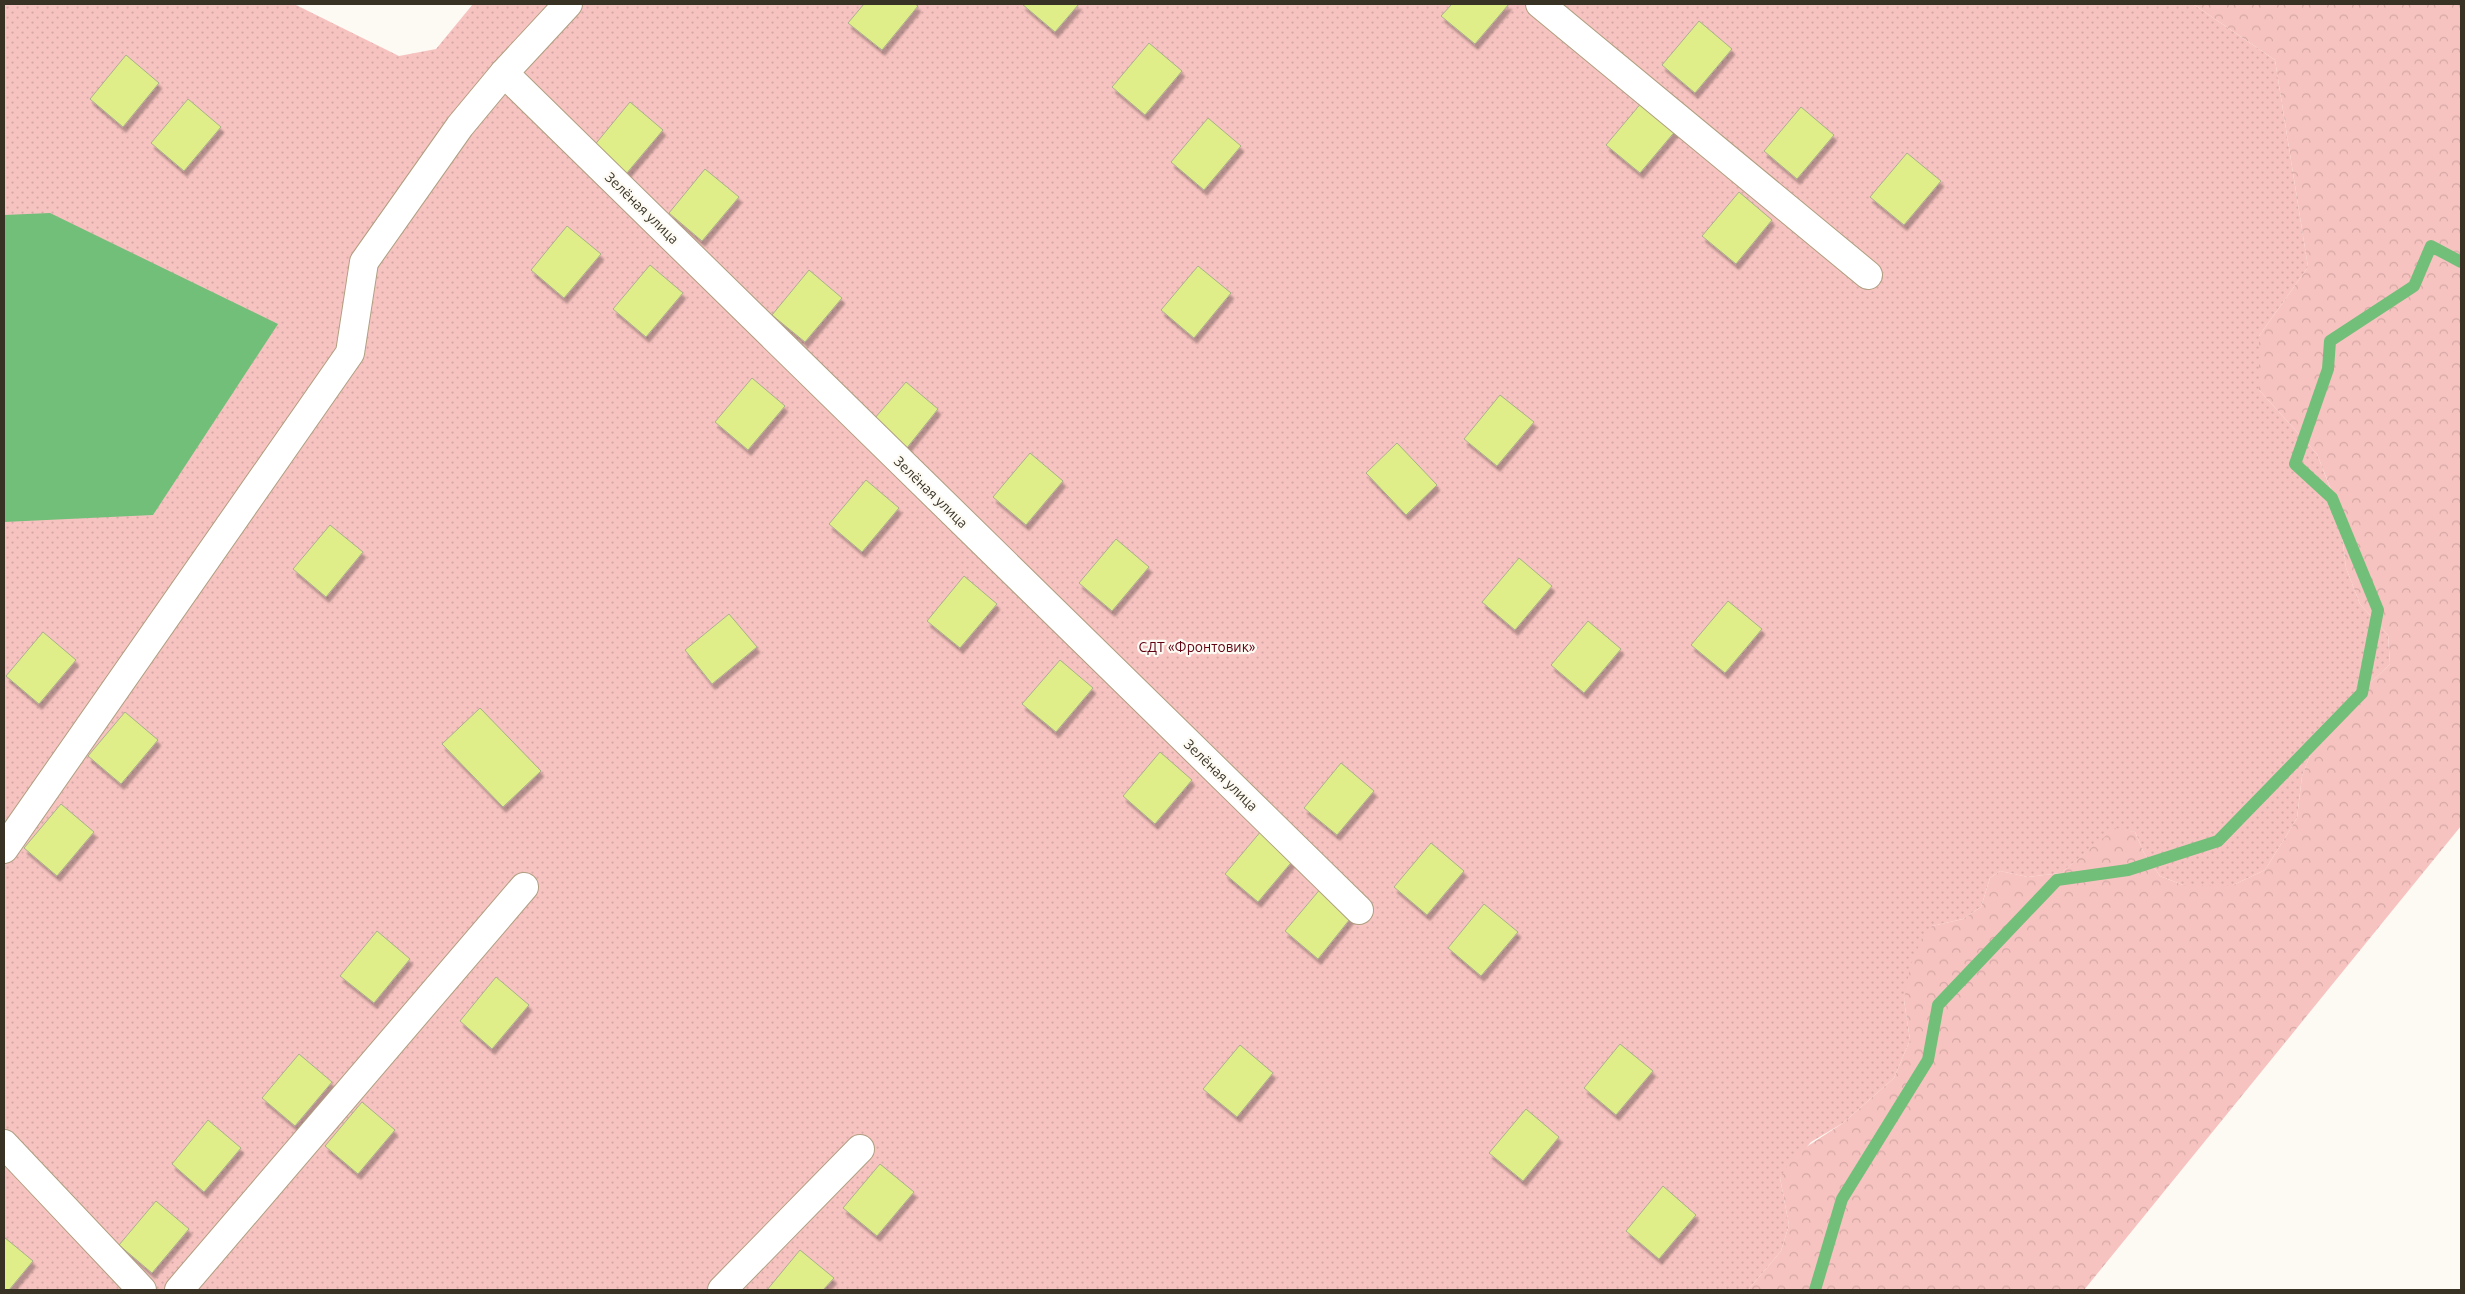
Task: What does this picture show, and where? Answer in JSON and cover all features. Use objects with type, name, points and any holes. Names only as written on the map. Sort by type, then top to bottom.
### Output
[{"type":"lane","points":[[4,849],[350,353],[364,262],[460,126],[504,73],[568,4]]},
{"type":"lane","points":[[1540,4],[1868,275]]},
{"type":"lane","name":"Зелёная улица","points":[[504,73],[1359,910]]},
{"type":"lane","points":[[179,1290],[524,887]]},
{"type":"lane","points":[[4,1144],[142,1290]]},
{"type":"lane","points":[[722,1290],[860,1149]]},
{"type":"green space","name":"СДТ «Фронтовик»","points":[[4,4],[294,4],[399,56],[436,49],[473,4],[2193,4],[2275,60],[2308,267],[2259,336],[2259,390],[2317,454],[2339,511],[2346,568],[2360,604],[2388,635],[2390,664],[2319,732],[2302,776],[2297,818],[2265,870],[2233,885],[2183,885],[2160,876],[2144,853],[2135,832],[2115,829],[2061,873],[2028,877],[2000,871],[1990,878],[1981,907],[1963,919],[1932,926],[1904,1000],[1910,1040],[1894,1078],[1843,1123],[1811,1142],[1780,1178],[1789,1225],[1781,1251],[1748,1290],[4,1290]]},
{"type":"green space","points":[[2193,4],[2461,4],[2461,826],[2084,1290],[1748,1290],[1781,1251],[1789,1225],[1780,1178],[1794,1155],[1843,1123],[1894,1078],[1910,1040],[1904,1000],[1910,967],[1922,938],[1932,926],[1963,919],[1981,907],[1990,878],[2000,871],[2028,877],[2061,873],[2115,828],[2135,832],[2144,853],[2160,876],[2183,885],[2233,885],[2265,870],[2297,818],[2302,776],[2319,732],[2390,664],[2388,635],[2360,604],[2346,568],[2339,510],[2317,454],[2259,390],[2259,336],[2308,267],[2275,60]]},
{"type":"shaded area","points":[[50,213],[278,324],[153,515],[4,522],[4,215]]},
{"type":"building","points":[[864,4],[915,4],[918,6],[882,50],[848,23]]},
{"type":"building","points":[[1022,4],[1079,4],[1055,32]]},
{"type":"building","points":[[1452,4],[1509,4],[1475,44],[1441,16]]},
{"type":"building","points":[[1699,21],[1732,49],[1695,93],[1662,65]]},
{"type":"building","points":[[1149,43],[1182,71],[1145,115],[1112,87]]},
{"type":"building","points":[[126,55],[159,83],[123,127],[90,99]]},
{"type":"building","points":[[188,99],[221,127],[184,171],[151,143]]},
{"type":"building","points":[[1643,101],[1677,129],[1640,173],[1606,145]]},
{"type":"building","points":[[630,102],[663,130],[626,174],[593,147]]},
{"type":"building","points":[[1801,107],[1834,135],[1797,179],[1764,151]]},
{"type":"building","points":[[1208,118],[1241,146],[1204,190],[1171,162]]},
{"type":"building","points":[[1907,153],[1941,181],[1904,225],[1870,197]]},
{"type":"building","points":[[705,169],[739,197],[702,241],[669,213]]},
{"type":"building","points":[[1739,192],[1772,220],[1736,264],[1702,236]]},
{"type":"building","points":[[567,226],[601,254],[564,298],[531,270]]},
{"type":"building","points":[[650,265],[683,293],[646,337],[613,309]]},
{"type":"building","points":[[1198,266],[1231,293],[1194,338],[1161,310]]},
{"type":"building","points":[[809,270],[842,298],[805,342],[772,315]]},
{"type":"building","points":[[752,378],[785,406],[748,450],[715,422]]},
{"type":"building","points":[[906,382],[938,409],[902,454],[868,426]]},
{"type":"building","points":[[1500,395],[1534,422],[1497,466],[1464,439]]},
{"type":"building","points":[[1397,443],[1437,485],[1406,515],[1366,473]]},
{"type":"building","points":[[1030,453],[1063,481],[1026,525],[993,497]]},
{"type":"building","points":[[866,480],[899,508],[862,552],[829,524]]},
{"type":"building","points":[[330,525],[363,552],[326,597],[293,569]]},
{"type":"building","points":[[1116,539],[1149,567],[1112,611],[1079,583]]},
{"type":"building","points":[[1519,558],[1552,586],[1515,630],[1482,602]]},
{"type":"building","points":[[964,576],[997,604],[960,648],[927,621]]},
{"type":"building","points":[[1728,601],[1762,629],[1725,673],[1691,645]]},
{"type":"building","points":[[729,614],[757,647],[712,684],[685,650]]},
{"type":"building","points":[[1588,621],[1621,649],[1584,693],[1551,665]]},
{"type":"building","points":[[43,632],[76,660],[39,704],[6,676]]},
{"type":"building","points":[[1060,660],[1093,688],[1056,732],[1022,704]]},
{"type":"building","points":[[480,708],[541,771],[503,807],[442,744]]},
{"type":"building","points":[[125,712],[158,740],[121,784],[88,756]]},
{"type":"building","points":[[1160,752],[1192,780],[1155,824],[1123,796]]},
{"type":"building","points":[[1341,763],[1374,791],[1337,835],[1304,808]]},
{"type":"building","points":[[61,804],[94,832],[57,876],[24,848]]},
{"type":"building","points":[[1262,830],[1295,858],[1258,902],[1225,874]]},
{"type":"building","points":[[1431,843],[1464,871],[1427,915],[1394,887]]},
{"type":"building","points":[[1322,887],[1354,914],[1318,959],[1285,931]]},
{"type":"building","points":[[1484,904],[1518,932],[1481,976],[1448,948]]},
{"type":"building","points":[[377,931],[410,959],[374,1003],[340,976]]},
{"type":"building","points":[[496,977],[529,1005],[492,1049],[460,1021]]},
{"type":"building","points":[[1620,1044],[1653,1071],[1616,1115],[1584,1088]]},
{"type":"building","points":[[1240,1045],[1273,1073],[1237,1117],[1203,1089]]},
{"type":"building","points":[[299,1054],[332,1082],[295,1126],[262,1098]]},
{"type":"building","points":[[362,1102],[395,1130],[358,1174],[325,1146]]},
{"type":"building","points":[[1526,1109],[1559,1137],[1523,1181],[1489,1153]]},
{"type":"building","points":[[208,1120],[241,1148],[204,1192],[172,1164]]},
{"type":"building","points":[[880,1164],[914,1192],[877,1236],[843,1208]]},
{"type":"building","points":[[1663,1186],[1696,1215],[1659,1259],[1626,1231]]},
{"type":"building","points":[[156,1201],[189,1229],[152,1273],[119,1245]]},
{"type":"building","points":[[4,1237],[33,1261],[9,1290],[4,1290]]},
{"type":"building","points":[[800,1250],[834,1278],[823,1290],[767,1290]]},
{"type":"waterway","points":[[1815,1290],[1842,1199],[1928,1060],[1938,1005],[2057,880],[2128,870],[2218,841],[2362,693],[2378,610],[2332,498],[2295,464],[2328,369],[2330,341],[2414,286],[2431,246],[2461,262]]}]
